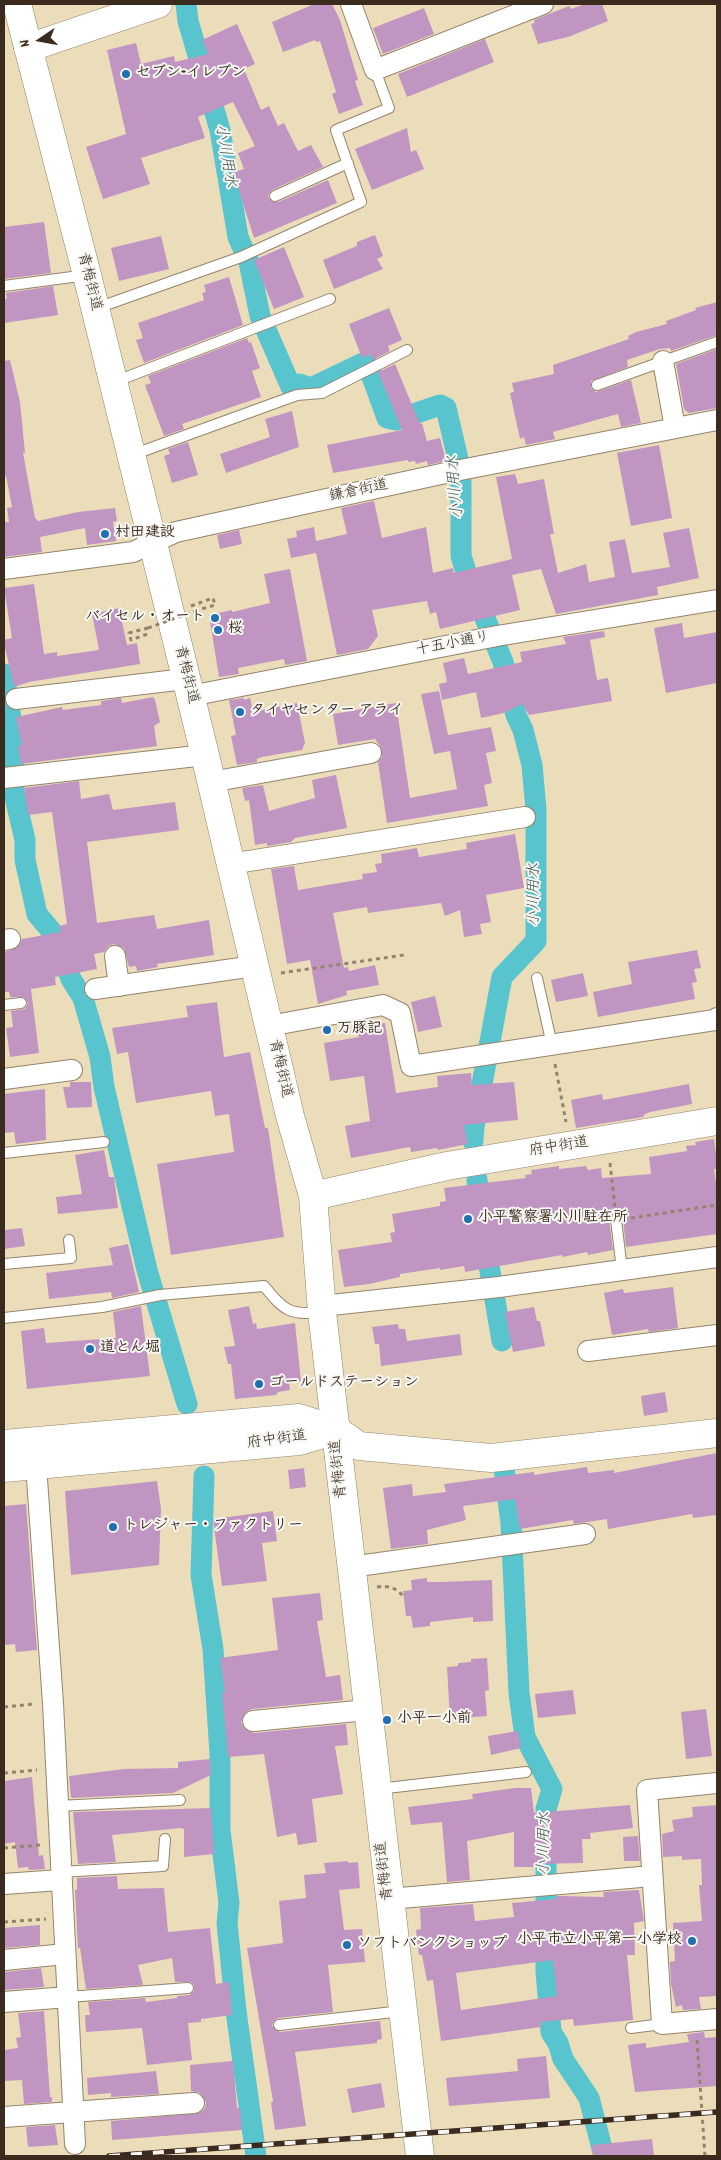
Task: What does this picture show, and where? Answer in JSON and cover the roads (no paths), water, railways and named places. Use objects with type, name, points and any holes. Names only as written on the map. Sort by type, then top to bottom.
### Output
[{"type":"main road","name":"青梅街道","points":[[17,4],[87,275],[230,864],[267,969],[269,1026],[290,1116],[313,1196],[322,1309],[376,1789],[420,2156]]},
{"type":"main road","points":[[28,48],[158,4]]},
{"type":"main road","name":"府中街道","points":[[313,1196],[447,1166],[717,1121]]},
{"type":"main road","name":"府中街道","points":[[4,1444],[299,1418],[336,1430]]},
{"type":"main road","points":[[336,1430],[358,1446],[491,1458],[717,1433]]},
{"type":"main road","name":"府中街道","points":[[4,1468],[299,1441],[336,1430]]},
{"type":"street","points":[[351,4],[375,70],[543,4]]},
{"type":"street","points":[[663,361],[675,428]]},
{"type":"street","name":"鎌倉街道","points":[[4,569],[133,552],[176,532],[459,471],[717,420]]},
{"type":"street","name":"十五小通り","points":[[16,699],[188,688],[717,600]]},
{"type":"street","points":[[211,782],[371,753]]},
{"type":"street","points":[[12,777],[205,755]]},
{"type":"street","points":[[230,864],[525,817]]},
{"type":"street","points":[[115,956],[119,986]]},
{"type":"street","points":[[95,990],[267,969]]},
{"type":"street","points":[[269,1026],[383,1005],[400,1013],[410,1066],[715,1020],[717,1018]]},
{"type":"street","points":[[4,1079],[72,1070]]},
{"type":"street","points":[[322,1309],[717,1257]]},
{"type":"street","points":[[588,1351],[717,1334]]},
{"type":"street","points":[[36,1465],[52,1703],[75,2150]]},
{"type":"street","points":[[351,1568],[585,1534]]},
{"type":"street","points":[[253,1722],[368,1710]]},
{"type":"street","points":[[717,1782],[647,1790],[662,2024],[717,2019]]},
{"type":"street","points":[[4,1884],[60,1876]]},
{"type":"street","points":[[389,1899],[652,1876]]},
{"type":"street","points":[[4,1960],[65,1954]]},
{"type":"street","points":[[4,2002],[68,1997]]},
{"type":"street","points":[[4,2117],[194,2102]]},
{"type":"lane","points":[[95,308],[252,252],[361,202],[336,130],[389,108],[375,70]]},
{"type":"lane","points":[[274,196],[348,163]]},
{"type":"lane","points":[[4,286],[87,275]]},
{"type":"lane","points":[[113,382],[330,299]]},
{"type":"lane","points":[[596,385],[717,342]]},
{"type":"lane","points":[[131,455],[297,395],[322,393],[407,350]]},
{"type":"lane","points":[[537,978],[552,1045]]},
{"type":"lane","points":[[4,1005],[21,1003]]},
{"type":"lane","points":[[4,1153],[104,1142]]},
{"type":"lane","points":[[616,1220],[622,1270]]},
{"type":"lane","points":[[4,1264],[71,1258],[69,1240]]},
{"type":"lane","points":[[4,1318],[102,1307],[160,1295],[264,1286],[281,1306],[299,1314],[322,1309]]},
{"type":"lane","points":[[376,1789],[526,1772]]},
{"type":"lane","points":[[57,1806],[180,1800]]},
{"type":"lane","points":[[60,1876],[163,1866],[165,1839]]},
{"type":"lane","points":[[68,1997],[188,1988]]},
{"type":"lane","points":[[279,2025],[402,2011]]},
{"type":"lane","points":[[631,2028],[662,2024]]},
{"type":"waterway","name":"小川用水","points":[[186,4],[188,21],[220,130],[238,237],[249,262],[260,316],[291,387],[299,384],[311,388],[363,363],[368,366],[387,418],[396,420],[440,405],[446,408],[458,459],[461,482],[461,556],[503,662],[516,715],[523,730],[532,765],[536,809],[536,941],[502,977],[473,1141]]},
{"type":"waterway","points":[[4,674],[13,731],[14,793],[25,840],[25,860],[37,914],[53,933],[71,979],[83,998],[100,1057],[104,1087],[147,1270],[187,1404]]},
{"type":"waterway","name":"小川用水","points":[[477,1179],[480,1213],[502,1341]]},
{"type":"waterway","name":"小川用水","points":[[504,1467],[511,1523],[519,1693],[525,1737],[552,1789],[546,1809],[546,1971],[551,2032],[558,2043],[563,2059],[589,2098],[604,2156]]},
{"type":"waterway","points":[[204,1476],[201,1575],[213,1649],[220,1753],[220,1830],[229,1903],[227,1923],[236,2011],[256,2156]]},
{"type":"railway","points":[[109,2156],[717,2112]]},
{"type":"place","name":"セブン-イレブン","points":[[126,74]]},
{"type":"place","name":"村田建設","points":[[105,534]]},
{"type":"place","name":"バイセル・オート","points":[[215,618]]},
{"type":"place","name":"桜","points":[[218,630]]},
{"type":"place","name":"タイヤセンター アライ","points":[[240,712]]},
{"type":"place","name":"万豚記","points":[[327,1030]]},
{"type":"place","name":"小平警察署小川駐在所","points":[[468,1219]]},
{"type":"place","name":"道とん堀","points":[[90,1349]]},
{"type":"place","name":"ゴールドステーション","points":[[259,1384]]},
{"type":"place","name":"トレジャー・ファクトリー","points":[[113,1527]]},
{"type":"place","name":"小平一小前","points":[[387,1720]]},
{"type":"place","name":"小平市立小平第一小学校","points":[[692,1941]]},
{"type":"place","name":"ソフトバンクショップ","points":[[347,1945]]}]
